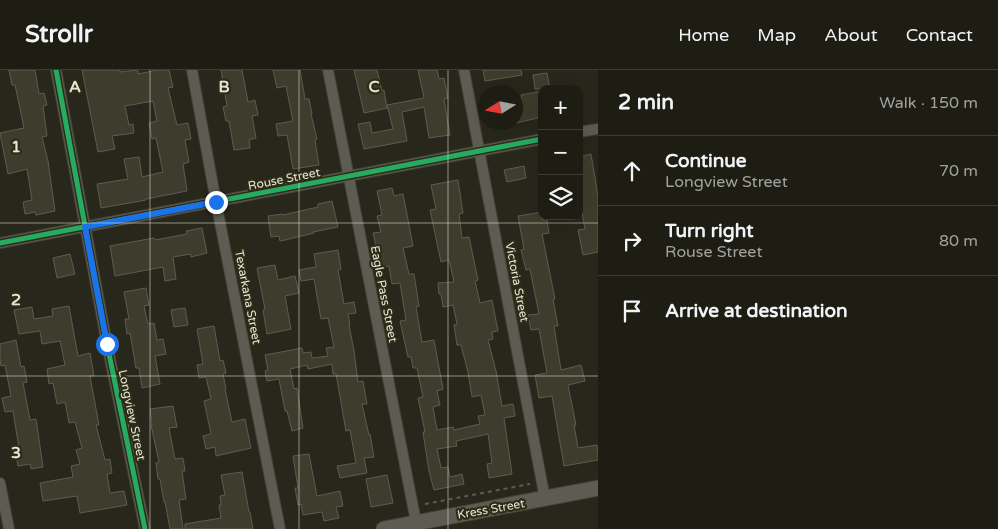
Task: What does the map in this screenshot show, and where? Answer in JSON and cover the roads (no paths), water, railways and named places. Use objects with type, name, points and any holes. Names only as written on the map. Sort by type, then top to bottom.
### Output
[{"type":"street","name":"Longview Street","points":[[56,70],[107,344],[145,529]]},
{"type":"street","name":"Texarkana Street","points":[[192,70],[280,529]]},
{"type":"street","name":"Eagle Pass Street","points":[[328,70],[416,522]]},
{"type":"street","name":"Victoria Street","points":[[464,70],[545,499]]},
{"type":"street","points":[[583,131],[598,129]]},
{"type":"street","name":"Rouse Street","points":[[0,244],[538,140]]},
{"type":"street","points":[[0,483],[8,529]]},
{"type":"street","name":"Kress Street","points":[[384,529],[598,488]]}]
